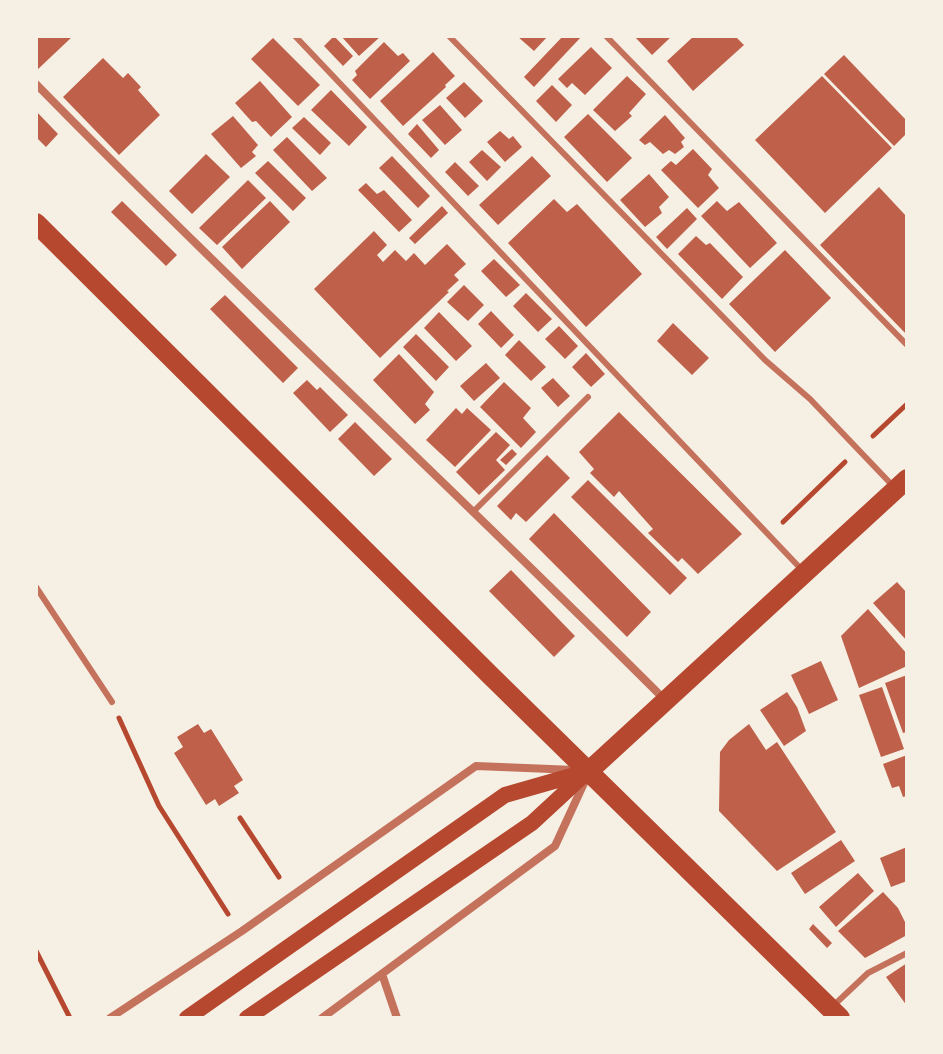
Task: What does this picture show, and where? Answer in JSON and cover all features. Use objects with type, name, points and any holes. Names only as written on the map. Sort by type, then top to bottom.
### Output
[{"type":"main road","points":[[36,223],[447,633],[836,1013]]},
{"type":"main road","points":[[247,1018],[532,823],[901,484]]},
{"type":"main road","points":[[187,1018],[505,795],[589,771]]},
{"type":"street","points":[[36,84],[666,701]]},
{"type":"street","points":[[110,1018],[242,931],[476,766],[589,771],[555,846],[322,1018]]},
{"type":"street","points":[[382,974],[397,1018]]},
{"type":"lane","points":[[295,36],[805,573]]},
{"type":"lane","points":[[449,36],[765,360],[810,399],[858,450],[901,484]]},
{"type":"lane","points":[[606,36],[907,345]]},
{"type":"lane","points":[[474,511],[588,397]]},
{"type":"lane","points":[[36,587],[112,702]]},
{"type":"lane","points":[[836,1013],[868,973],[907,953]]},
{"type":"path","points":[[769,535],[907,404]]},
{"type":"path","points":[[112,702],[159,806],[228,914]]},
{"type":"path","points":[[240,818],[280,878]]},
{"type":"path","points":[[36,951],[70,1018]]},
{"type":"building","points":[[36,36],[73,36],[36,71]]},
{"type":"building","points":[[334,36],[353,56],[343,66],[324,46]]},
{"type":"building","points":[[341,36],[381,36],[359,56]]},
{"type":"building","points":[[517,36],[548,36],[534,51]]},
{"type":"building","points":[[563,36],[582,36],[534,87],[524,77]]},
{"type":"building","points":[[634,36],[672,36],[652,55]]},
{"type":"building","points":[[694,36],[735,36],[744,45],[693,91],[667,61]]},
{"type":"building","points":[[273,38],[320,85],[298,106],[251,59]]},
{"type":"building","points":[[384,42],[398,56],[403,53],[410,61],[370,99],[352,80],[357,75],[355,71]]},
{"type":"building","points":[[591,47],[612,68],[585,95],[572,83],[567,88],[558,79]]},
{"type":"building","points":[[433,52],[455,76],[403,126],[380,101]]},
{"type":"building","points":[[844,55],[907,121],[907,133],[894,146],[824,74]]},
{"type":"building","points":[[103,58],[123,78],[128,73],[160,115],[119,155],[63,97]]},
{"type":"building","points":[[627,76],[646,94],[629,113],[632,116],[615,131],[593,110]]},
{"type":"building","points":[[822,76],[892,148],[825,213],[755,140]]},
{"type":"building","points":[[260,81],[292,117],[271,137],[235,103]]},
{"type":"building","points":[[464,82],[483,101],[465,118],[446,98]]},
{"type":"building","points":[[552,85],[572,105],[556,122],[536,101]]},
{"type":"building","points":[[331,90],[367,127],[349,146],[311,110]]},
{"type":"building","points":[[440,105],[462,130],[445,145],[422,120]]},
{"type":"building","points":[[36,111],[58,134],[46,147],[36,137]]},
{"type":"building","points":[[588,114],[632,158],[607,182],[564,137]]},
{"type":"building","points":[[665,115],[685,138],[681,142],[684,147],[675,154],[669,150],[663,154],[650,142],[645,145],[639,140]]},
{"type":"building","points":[[233,116],[258,145],[252,152],[256,156],[241,168],[211,134]]},
{"type":"building","points":[[304,117],[331,143],[320,155],[292,128]]},
{"type":"building","points":[[417,124],[439,150],[431,158],[408,134]]},
{"type":"building","points":[[500,131],[509,139],[513,136],[522,147],[505,162],[487,142]]},
{"type":"building","points":[[287,137],[327,178],[312,191],[273,150]]},
{"type":"building","points":[[693,149],[712,169],[708,175],[719,188],[698,208],[661,170],[671,161],[676,165]]},
{"type":"building","points":[[482,150],[501,167],[487,181],[469,162]]},
{"type":"building","points":[[206,154],[230,177],[192,214],[169,191]]},
{"type":"building","points":[[392,156],[430,196],[418,208],[379,168]]},
{"type":"building","points":[[532,156],[551,176],[498,225],[479,205]]},
{"type":"building","points":[[268,161],[306,198],[293,211],[255,173]]},
{"type":"building","points":[[455,162],[479,186],[468,196],[445,172]]},
{"type":"building","points":[[649,174],[669,197],[659,207],[662,213],[645,227],[620,200]]},
{"type":"building","points":[[248,180],[266,198],[217,245],[199,228]]},
{"type":"building","points":[[366,183],[377,194],[384,190],[412,220],[399,232],[358,190]]},
{"type":"building","points":[[879,187],[907,217],[907,335],[820,245]]},
{"type":"building","points":[[554,199],[567,212],[577,204],[642,274],[586,327],[508,243]]},
{"type":"building","points":[[122,201],[177,255],[166,266],[111,212]]},
{"type":"building","points":[[270,201],[290,222],[242,269],[222,247]]},
{"type":"building","points":[[717,201],[727,211],[739,202],[777,243],[750,268],[701,216]]},
{"type":"building","points":[[442,206],[448,213],[415,244],[409,238]]},
{"type":"building","points":[[687,208],[697,219],[667,249],[656,237]]},
{"type":"building","points":[[374,231],[387,245],[377,255],[383,262],[395,250],[406,261],[414,253],[425,265],[447,244],[466,264],[454,275],[459,280],[449,292],[380,358],[314,289]]},
{"type":"building","points":[[696,236],[706,245],[710,243],[743,277],[722,299],[678,254]]},
{"type":"building","points":[[785,250],[831,298],[775,352],[729,304]]},
{"type":"building","points":[[494,259],[520,285],[506,297],[481,271]]},
{"type":"building","points":[[464,285],[484,305],[468,321],[447,302]]},
{"type":"building","points":[[526,293],[552,319],[538,332],[513,306]]},
{"type":"building","points":[[225,295],[298,368],[283,383],[210,309]]},
{"type":"building","points":[[491,311],[514,335],[501,348],[478,324]]},
{"type":"building","points":[[439,312],[472,346],[456,361],[424,328]]},
{"type":"building","points":[[673,323],[709,358],[692,375],[657,341]]},
{"type":"building","points":[[559,326],[578,346],[565,359],[545,339]]},
{"type":"building","points":[[416,334],[449,367],[436,381],[403,347]]},
{"type":"building","points":[[519,340],[546,367],[531,381],[505,355]]},
{"type":"building","points":[[586,353],[605,374],[591,387],[572,367]]},
{"type":"building","points":[[399,354],[434,392],[425,404],[430,410],[415,424],[373,380]]},
{"type":"building","points":[[486,363],[500,378],[474,401],[460,386]]},
{"type":"building","points":[[553,378],[570,396],[558,407],[541,388]]},
{"type":"building","points":[[307,380],[317,390],[320,387],[348,415],[330,432],[293,393]]},
{"type":"building","points":[[504,382],[531,408],[523,418],[536,432],[521,448],[480,407]]},
{"type":"building","points":[[456,408],[462,414],[467,408],[491,430],[455,467],[426,440]]},
{"type":"building","points":[[619,412],[742,534],[698,574],[682,558],[678,562],[648,533],[653,529],[619,491],[614,497],[590,473],[594,469],[579,452]]},
{"type":"building","points":[[355,422],[392,459],[374,476],[338,439]]},
{"type":"building","points":[[496,432],[510,445],[496,460],[505,470],[479,495],[456,472]]},
{"type":"building","points":[[512,449],[517,454],[506,465],[500,460]]},
{"type":"building","points":[[547,455],[570,478],[526,522],[516,513],[511,520],[497,506]]},
{"type":"building","points":[[588,480],[687,578],[670,595],[571,497]]},
{"type":"building","points":[[554,513],[651,612],[627,637],[529,539]]},
{"type":"building","points":[[511,570],[575,636],[554,657],[489,591]]},
{"type":"building","points":[[897,582],[907,593],[907,641],[873,603]]},
{"type":"building","points":[[868,609],[907,654],[907,666],[859,688],[841,636]]},
{"type":"building","points":[[821,661],[838,700],[809,714],[791,675]]},
{"type":"building","points":[[907,675],[907,732],[903,733],[885,683]]},
{"type":"building","points":[[882,687],[904,749],[881,757],[859,695]]},
{"type":"building","points":[[787,692],[797,707],[806,731],[784,746],[760,710]]},
{"type":"building","points":[[198,724],[204,733],[211,729],[243,780],[234,786],[239,793],[219,806],[215,799],[206,805],[174,753],[183,747],[177,737]]},
{"type":"building","points":[[749,724],[766,750],[777,742],[836,832],[777,871],[719,811],[720,752]]},
{"type":"building","points":[[907,755],[907,796],[903,797],[899,786],[892,788],[883,764]]},
{"type":"building","points":[[841,840],[855,861],[805,894],[791,873]]},
{"type":"building","points":[[907,847],[907,881],[891,887],[880,858]]},
{"type":"building","points":[[858,873],[874,891],[836,927],[819,907]]},
{"type":"building","points":[[883,892],[898,908],[907,926],[907,935],[865,958],[838,931]]},
{"type":"building","points":[[813,924],[832,943],[827,948],[809,929]]},
{"type":"building","points":[[907,963],[907,1006],[886,977]]}]
